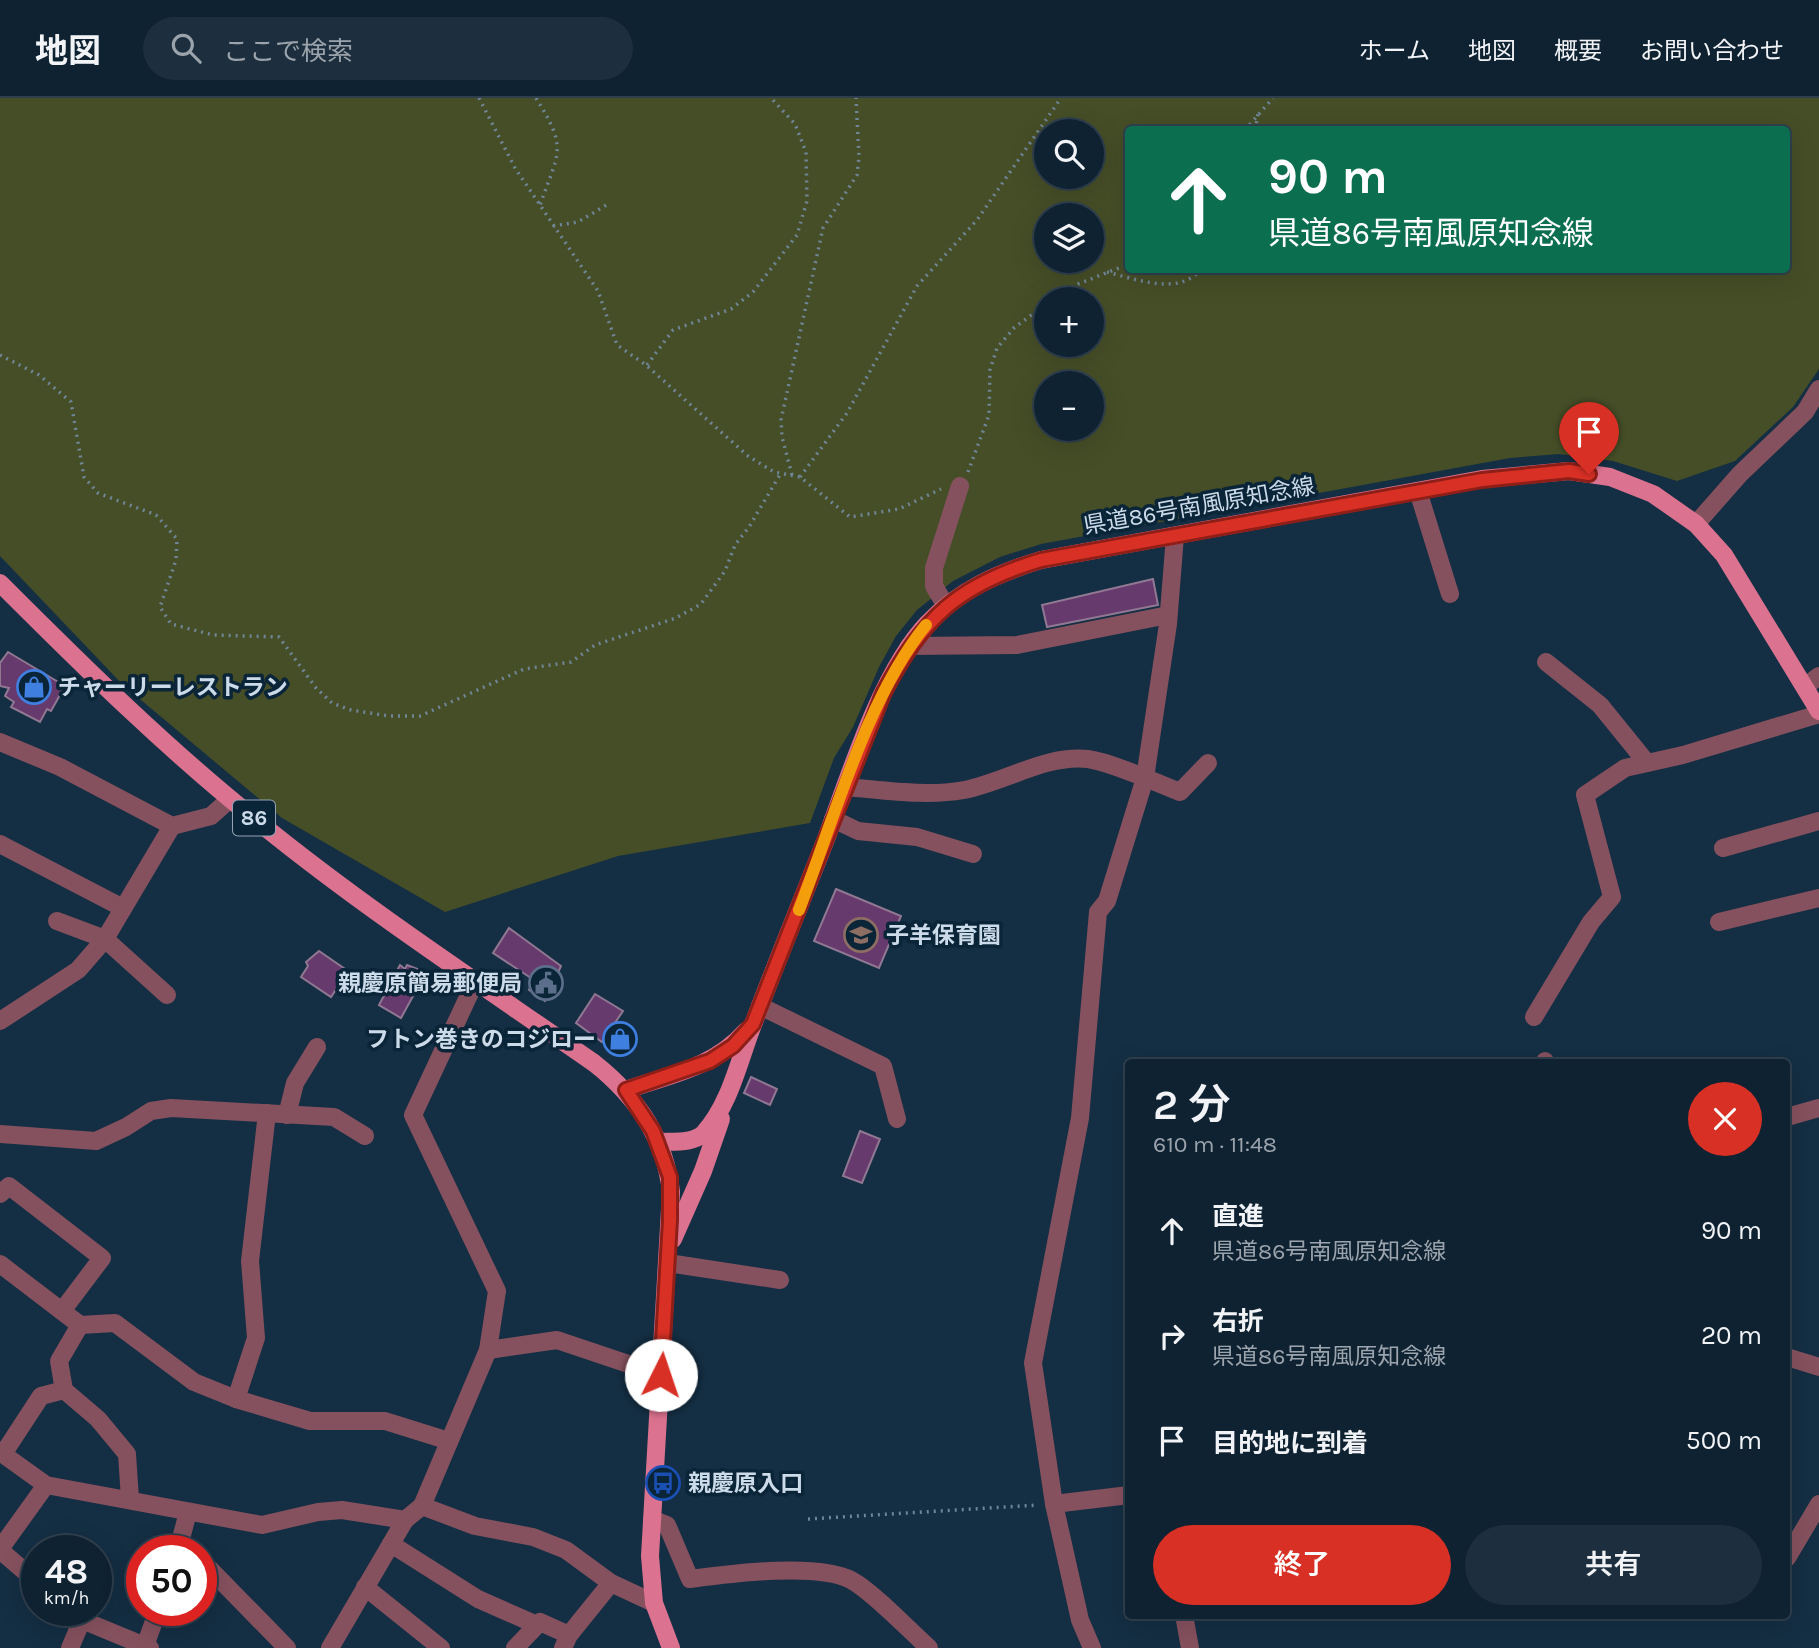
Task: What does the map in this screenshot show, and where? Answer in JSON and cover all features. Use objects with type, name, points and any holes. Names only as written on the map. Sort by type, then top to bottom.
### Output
[{"type":"main road","name":"県道86号南風原知念線","points":[[658,1142],[698,1138],[729,1092],[845,787],[883,694],[909,646],[946,606],[978,584],[1019,567],[1041,560],[1517,474],[1569,471],[1610,477],[1653,494],[1696,524],[1724,555],[1812,681],[1819,713]]},
{"type":"main road","name":"86","points":[[0,583],[112,694],[230,799],[354,894],[594,1063],[626,1090],[647,1119],[658,1142]]},
{"type":"main road","name":"県道86号南風原知念線","points":[[626,1090],[710,1061],[733,1046],[753,1024]]},
{"type":"main road","points":[[669,1254],[703,1171],[729,1092]]},
{"type":"main road","points":[[658,1142],[670,1177],[669,1254],[650,1556],[654,1603],[671,1648]]},
{"type":"street","points":[[1696,524],[1740,474],[1805,412],[1819,389]]},
{"type":"street","points":[[946,606],[934,586],[934,568],[960,486]]},
{"type":"street","points":[[1418,491],[1450,594]]},
{"type":"street","points":[[1092,1648],[1080,1620],[1054,1504],[1033,1363],[1080,1118],[1098,912],[1107,901],[1145,778],[1168,615],[1175,536]]},
{"type":"street","points":[[909,646],[1017,645],[1168,615]]},
{"type":"street","points":[[1546,662],[1600,705],[1647,763]]},
{"type":"street","points":[[1534,1017],[1591,922],[1612,897],[1585,795],[1625,768],[1819,713]]},
{"type":"street","points":[[0,742],[60,766],[172,827]]},
{"type":"street","points":[[845,787],[920,793],[962,790],[1007,779],[1056,759],[1089,759],[1180,792],[1208,764]]},
{"type":"street","points":[[0,1021],[78,970],[105,939],[172,827],[211,816],[230,799]]},
{"type":"street","points":[[833,819],[858,831],[917,837],[973,854]]},
{"type":"street","points":[[1723,848],[1819,821]]},
{"type":"street","points":[[0,844],[123,908]]},
{"type":"street","points":[[1719,922],[1819,898]]},
{"type":"street","points":[[57,920],[105,939],[167,995]]},
{"type":"street","points":[[330,1648],[405,1520],[422,1506],[488,1350],[497,1292],[413,1115],[477,980]]},
{"type":"street","points":[[760,1006],[883,1066],[897,1119]]},
{"type":"street","points":[[287,1115],[295,1083],[317,1047]]},
{"type":"street","points":[[0,1135],[96,1141],[151,1111],[171,1108],[334,1117],[365,1136]]},
{"type":"street","points":[[1790,1116],[1819,1108]]},
{"type":"street","points":[[236,1399],[256,1338],[250,1261],[267,1113]]},
{"type":"street","points":[[0,1194],[9,1186],[102,1258],[62,1311]]},
{"type":"street","points":[[669,1254],[780,1280]]},
{"type":"street","points":[[0,1264],[80,1325],[115,1323],[194,1382],[236,1399],[310,1421],[386,1421],[449,1441]]},
{"type":"street","points":[[80,1325],[59,1361],[64,1390],[98,1419],[127,1454],[130,1499]]},
{"type":"street","points":[[488,1350],[557,1340],[661,1375]]},
{"type":"street","points":[[1790,1358],[1819,1367]]},
{"type":"street","points":[[64,1390],[41,1396],[1,1453],[46,1485],[262,1525],[318,1512],[342,1510],[405,1520]]},
{"type":"street","points":[[21,1568],[0,1550],[46,1485]]},
{"type":"street","points":[[1054,1504],[1125,1495]]},
{"type":"street","points":[[1790,1553],[1819,1504]]},
{"type":"street","points":[[422,1506],[475,1526],[533,1536],[566,1550],[611,1583],[654,1603]]},
{"type":"street","points":[[185,1535],[188,1512]]},
{"type":"street","points":[[652,1519],[667,1525],[690,1579],[741,1573],[831,1573],[853,1581],[929,1648]]},
{"type":"street","points":[[391,1544],[478,1599],[537,1625]]},
{"type":"street","points":[[217,1576],[287,1648]]},
{"type":"street","points":[[515,1648],[540,1622],[566,1642],[611,1583]]},
{"type":"street","points":[[365,1587],[441,1648]]},
{"type":"street","points":[[1185,1619],[1190,1648]]},
{"type":"street","points":[[70,1648],[74,1626]]},
{"type":"street","points":[[100,1626],[147,1647],[153,1626]]},
{"type":"path","points":[[479,98],[515,168],[598,291],[617,345],[646,365],[748,456],[781,473],[800,477],[850,517],[899,509],[942,488],[960,486],[973,465],[989,415],[990,370],[997,348],[1014,328],[1034,313]]},
{"type":"path","points":[[536,98],[554,127],[559,146],[540,205]]},
{"type":"path","points":[[646,365],[673,330],[731,309],[753,292],[797,234],[807,201],[806,152],[795,124],[771,98]]},
{"type":"path","points":[[792,475],[782,437],[781,420],[823,228],[857,175],[859,157],[855,128],[856,98]]},
{"type":"path","points":[[800,477],[847,413],[917,286],[977,220],[1061,98]]},
{"type":"path","points":[[1248,126],[1273,98]]},
{"type":"path","points":[[1256,126],[1259,114]]},
{"type":"path","points":[[553,226],[578,222],[608,204]]},
{"type":"path","points":[[1073,287],[1125,265]]},
{"type":"path","points":[[1107,272],[1154,283],[1181,283],[1196,273]]},
{"type":"path","points":[[0,355],[39,375],[71,402],[84,477],[98,493],[156,515],[177,539],[176,560],[160,607],[171,624],[213,635],[279,637],[316,688],[332,703],[351,710],[388,716],[420,716],[524,669],[570,662],[595,645],[676,618],[701,604],[725,571],[735,545],[749,527],[781,473]]},
{"type":"path","points":[[808,1519],[1054,1504]]},
{"type":"green space","points":[[0,98],[1819,98],[1819,369],[1793,407],[1735,461],[1677,481],[1613,461],[1559,454],[1510,458],[1041,544],[1000,557],[953,581],[917,610],[896,636],[879,667],[853,727],[834,758],[810,823],[618,856],[445,912],[282,818],[123,685],[0,556]]},
{"type":"building","points":[[1153,579],[1158,605],[1047,627],[1042,605]]},
{"type":"building","name":"チャーリーレストラン","points":[[8,652],[65,686],[51,711],[47,709],[40,722],[11,707],[14,702],[5,696],[9,688],[0,686],[0,663]]},
{"type":"building","points":[[836,889],[901,916],[879,968],[814,941]]},
{"type":"building","points":[[509,928],[561,966],[545,1001],[529,990],[534,980],[493,953]]},
{"type":"building","points":[[319,951],[348,971],[331,997],[301,977],[308,966],[306,962]]},
{"type":"building","points":[[400,965],[405,969],[407,965],[420,970],[417,975],[423,978],[401,1018],[379,1005]]},
{"type":"building","points":[[595,994],[623,1011],[602,1042],[576,1023]]},
{"type":"building","points":[[751,1077],[777,1089],[770,1105],[744,1093]]},
{"type":"building","points":[[860,1131],[880,1139],[862,1183],[843,1176]]},
{"type":"slow traffic","points":[[799,910],[883,694],[909,646],[926,625]]},
{"type":"place","name":"チャーリーレストラン","points":[[34,687]]},
{"type":"place","name":"子羊保育園","points":[[861,935]]},
{"type":"place","name":"親慶原簡易郵便局","points":[[546,983]]},
{"type":"place","name":"フトン巻きのコジロー","points":[[620,1039]]},
{"type":"place","name":"親慶原入口","points":[[663,1483]]},
{"type":"route","points":[[661,1375],[670,1177],[666,1161],[647,1119],[626,1090],[698,1066],[722,1055],[753,1024],[883,694],[909,646],[927,624],[946,606],[978,584],[1008,570],[1041,560],[1517,474],[1569,471],[1589,474]]}]
